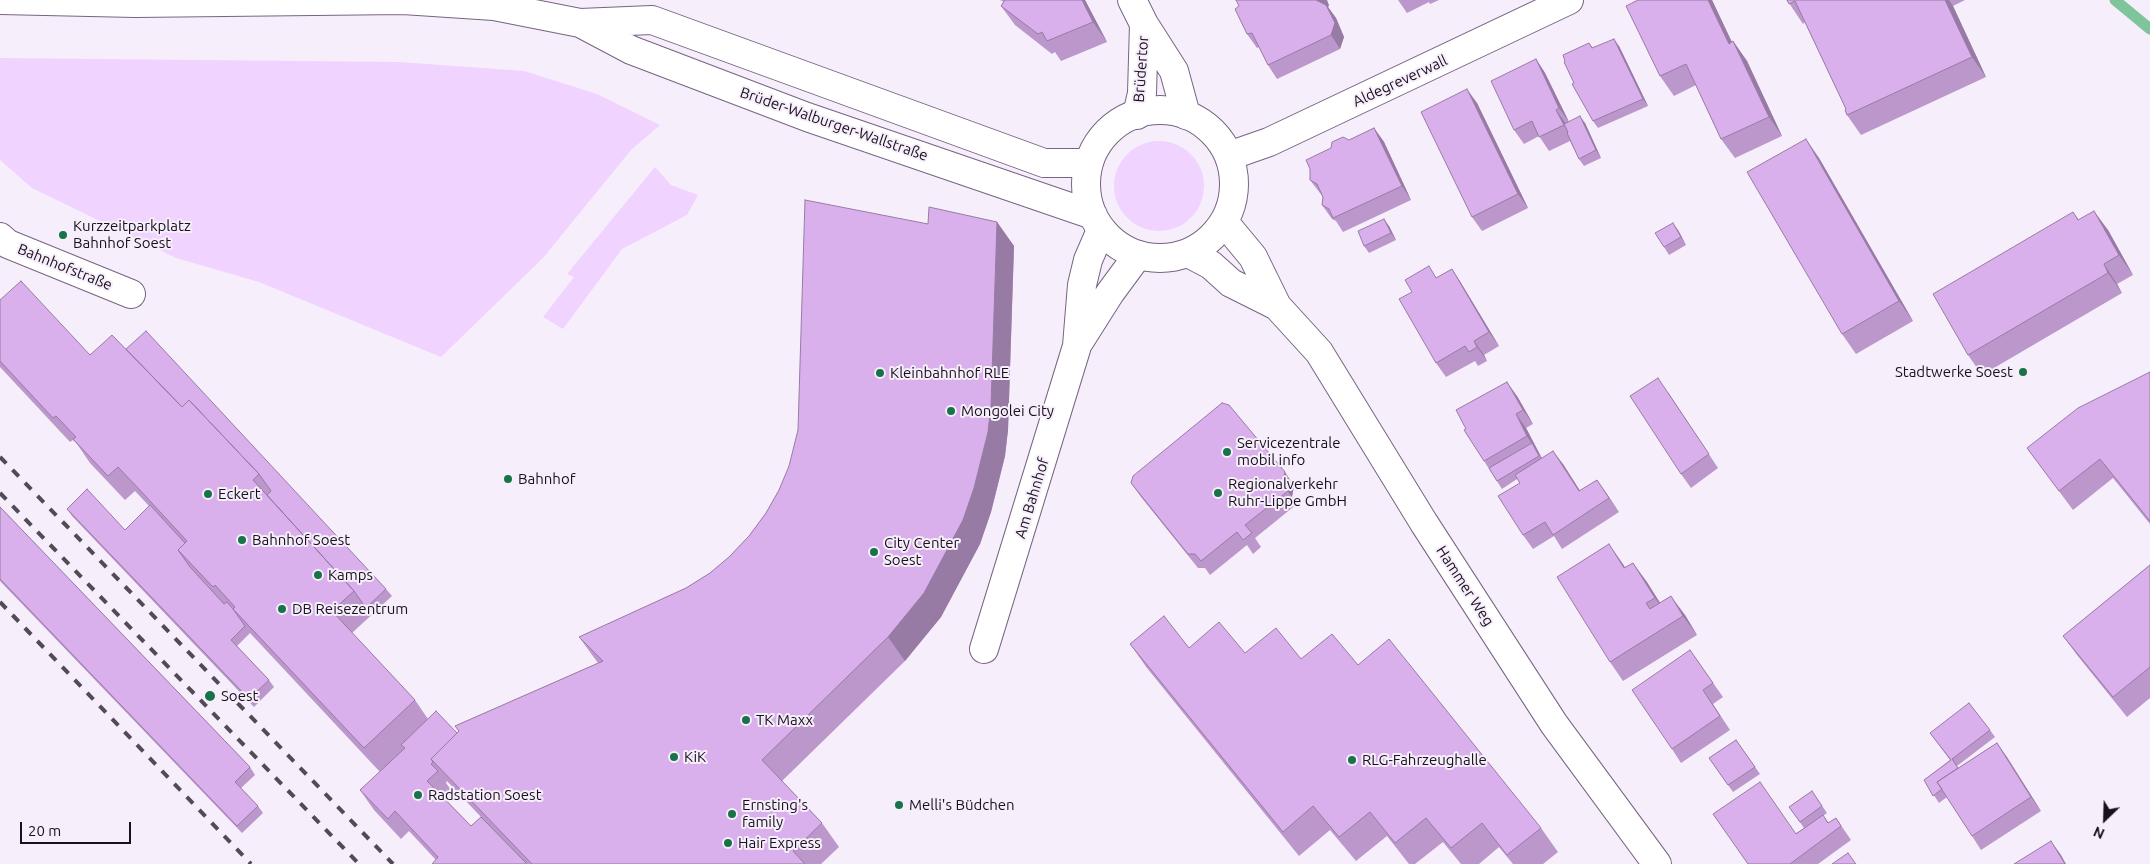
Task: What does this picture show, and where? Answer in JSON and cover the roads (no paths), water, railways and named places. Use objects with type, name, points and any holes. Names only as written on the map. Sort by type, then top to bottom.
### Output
[{"type":"street","name":"Brüder-Walburger-Wallstraße","points":[[0,0],[184,3],[403,0],[494,6],[580,23],[652,20],[1044,163],[1089,163]]},
{"type":"street","name":"Aldegreverwall","points":[[1229,156],[1269,142],[1569,0]]},
{"type":"street","name":"Brüdertor","points":[[1137,114],[1142,93],[1144,68],[1138,12]]},
{"type":"street","name":"Brüdertor","points":[[1138,12],[1174,71],[1186,115]]},
{"type":"street","name":"Brüder-Walburger-Wallstraße","points":[[580,23],[631,50],[807,117],[1097,222]]},
{"type":"street","points":[[1146,111],[1166,111],[1186,115],[1204,125],[1214,134],[1229,156],[1234,179],[1233,201],[1224,222],[1202,246],[1188,253],[1171,258],[1154,258],[1138,255],[1124,249],[1097,222],[1086,189],[1089,163],[1098,144],[1110,129],[1127,118],[1146,111]]},
{"type":"street","name":"Am Bahnhof","points":[[984,649],[1077,346],[1082,286],[1097,222]]},
{"type":"street","name":"Hammer Weg","points":[[1224,222],[1253,257],[1277,306],[1319,352],[1424,523],[1554,724],[1657,864]]},
{"type":"street","name":"Bahnhofstraße","points":[[0,237],[8,244],[131,294]]},
{"type":"street","name":"Hammer Weg","points":[[1188,253],[1211,265],[1231,283],[1277,306]]},
{"type":"street","name":"Am Bahnhof","points":[[1077,346],[1110,292],[1138,255]]},
{"type":"waterway","points":[[2115,0],[2150,29]]},
{"type":"railway","points":[[0,457],[393,864]]},
{"type":"railway","points":[[0,493],[359,864]]},
{"type":"railway","points":[[0,602],[251,864]]},
{"type":"place","name":"Kurzzeitparkplatz Bahnhof Soest","points":[[63,235]]},
{"type":"place","name":"Stadtwerke Soest","points":[[2023,372]]},
{"type":"place","name":"Kleinbahnhof RLE","points":[[880,373]]},
{"type":"place","name":"Mongolei City","points":[[951,411]]},
{"type":"place","name":"Servicezentrale mobil info","points":[[1227,452]]},
{"type":"place","name":"Bahnhof","points":[[508,479]]},
{"type":"place","name":"Regionalverkehr Ruhr-Lippe GmbH","points":[[1218,493]]},
{"type":"place","name":"Eckert","points":[[208,494]]},
{"type":"place","name":"Bahnhof Soest","points":[[242,540]]},
{"type":"place","name":"City Center Soest","points":[[874,552]]},
{"type":"place","name":"Kamps","points":[[318,575]]},
{"type":"place","name":"DB Reisezentrum","points":[[282,609]]},
{"type":"place","name":"Soest","points":[[210,696]]},
{"type":"place","name":"TK Maxx","points":[[746,720]]},
{"type":"place","name":"KiK","points":[[674,757]]},
{"type":"place","name":"RLG-Fahrzeughalle","points":[[1352,760]]},
{"type":"place","name":"Radstation Soest","points":[[418,795]]},
{"type":"place","name":"Melli's Büdchen","points":[[899,805]]},
{"type":"place","name":"Ernsting's family","points":[[732,814]]},
{"type":"place","name":"Hair Express","points":[[728,843]]}]
